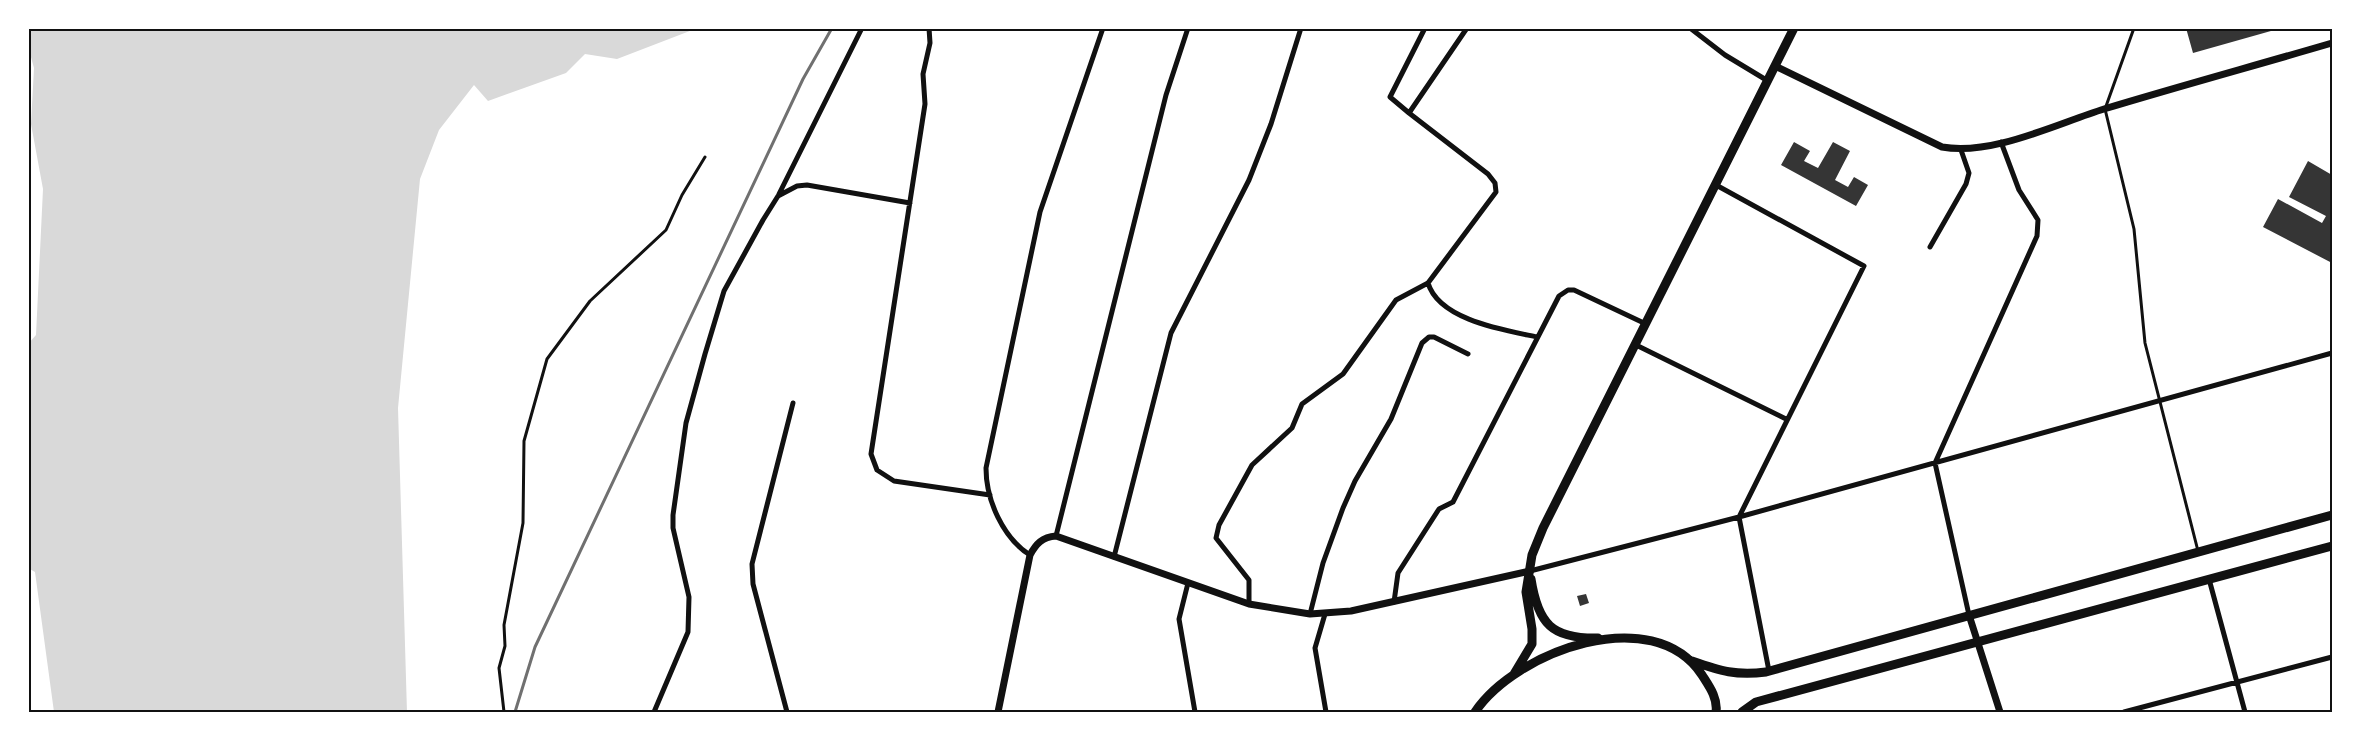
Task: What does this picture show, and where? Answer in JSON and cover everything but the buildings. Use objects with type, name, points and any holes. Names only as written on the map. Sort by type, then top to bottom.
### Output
[{"type":"highway","points":[[1514,674],[1532,644],[1532,629],[1526,601],[1532,555],[1543,528],[1794,28]]},
{"type":"highway","points":[[1530,571],[1534,598],[1542,618],[1550,627],[1569,637],[1642,639],[1670,646],[1692,660],[1723,672],[1742,675],[1769,671],[2332,515]]},
{"type":"highway","points":[[1742,712],[1756,702],[2332,546]]},
{"type":"highway","points":[[1476,712],[1514,674],[1537,660],[1615,637]]},
{"type":"highway","points":[[1692,660],[1712,691],[1716,712]]},
{"type":"street","points":[[654,712],[688,632],[689,597],[673,528],[673,515],[686,423],[705,354],[732,274],[778,196],[862,28]]},
{"type":"street","points":[[929,28],[930,43],[923,74],[925,104],[871,454],[873,462],[884,476],[894,481],[990,495]]},
{"type":"street","points":[[1030,555],[1012,542],[990,495],[986,483],[986,468],[1040,212],[1103,28]]},
{"type":"street","points":[[1056,536],[1166,95],[1188,28]]},
{"type":"street","points":[[1114,557],[1171,333],[1249,180],[1271,124],[1301,28]]},
{"type":"street","points":[[1249,604],[1249,580],[1216,538],[1219,525],[1252,465],[1292,428],[1302,404],[1343,374],[1396,300],[1428,284],[1496,192],[1495,183],[1488,174],[1390,97],[1425,28]]},
{"type":"street","points":[[1409,113],[1467,28]]},
{"type":"street","points":[[1690,28],[1725,55],[1768,81]]},
{"type":"street","points":[[1775,66],[1942,147],[1962,150],[2001,142],[2105,109],[2332,43]]},
{"type":"street","points":[[2000,712],[1969,615],[1935,463],[2037,236],[2038,220],[2019,190],[2001,142]]},
{"type":"street","points":[[1930,247],[1966,184],[1969,174],[1962,150]]},
{"type":"street","points":[[778,196],[797,186],[807,185],[910,202]]},
{"type":"street","points":[[1716,185],[1864,266],[1739,517],[1769,671]]},
{"type":"street","points":[[1428,284],[1437,302],[1482,325],[1538,337]]},
{"type":"street","points":[[1394,602],[1393,590],[1398,573],[1439,509],[1453,502],[1558,296],[1568,290],[1574,290],[1646,324]]},
{"type":"street","points":[[1310,614],[1323,563],[1343,508],[1391,419],[1422,343],[1434,337],[1468,354]]},
{"type":"street","points":[[1636,345],[1786,419]]},
{"type":"street","points":[[998,712],[1030,555],[1040,541],[1056,536],[1249,604],[1310,614],[1325,614],[1394,602],[1530,571],[1739,517],[2332,353]]},
{"type":"street","points":[[788,712],[753,584],[752,564],[793,403]]},
{"type":"street","points":[[2209,579],[2245,712]]},
{"type":"street","points":[[1188,583],[1179,619],[1195,712]]},
{"type":"street","points":[[1325,614],[1315,648],[1326,712]]},
{"type":"street","points":[[2124,712],[2332,657]]},
{"type":"lane","points":[[2134,28],[2105,109],[2133,228],[2145,343],[2198,552]]},
{"type":"lane","points":[[504,712],[500,668],[505,646],[504,625],[522,523],[524,441],[547,359],[590,301],[666,230],[682,195],[705,157]]},
{"type":"shaded area","points":[[29,28],[695,29],[617,59],[585,54],[566,73],[488,101],[474,85],[439,130],[420,179],[398,408],[407,712],[54,712],[35,572],[28,568],[28,344],[36,335],[43,189],[31,124],[34,68],[29,50]]},
{"type":"railway","points":[[515,712],[535,647],[803,79],[832,28]]}]
